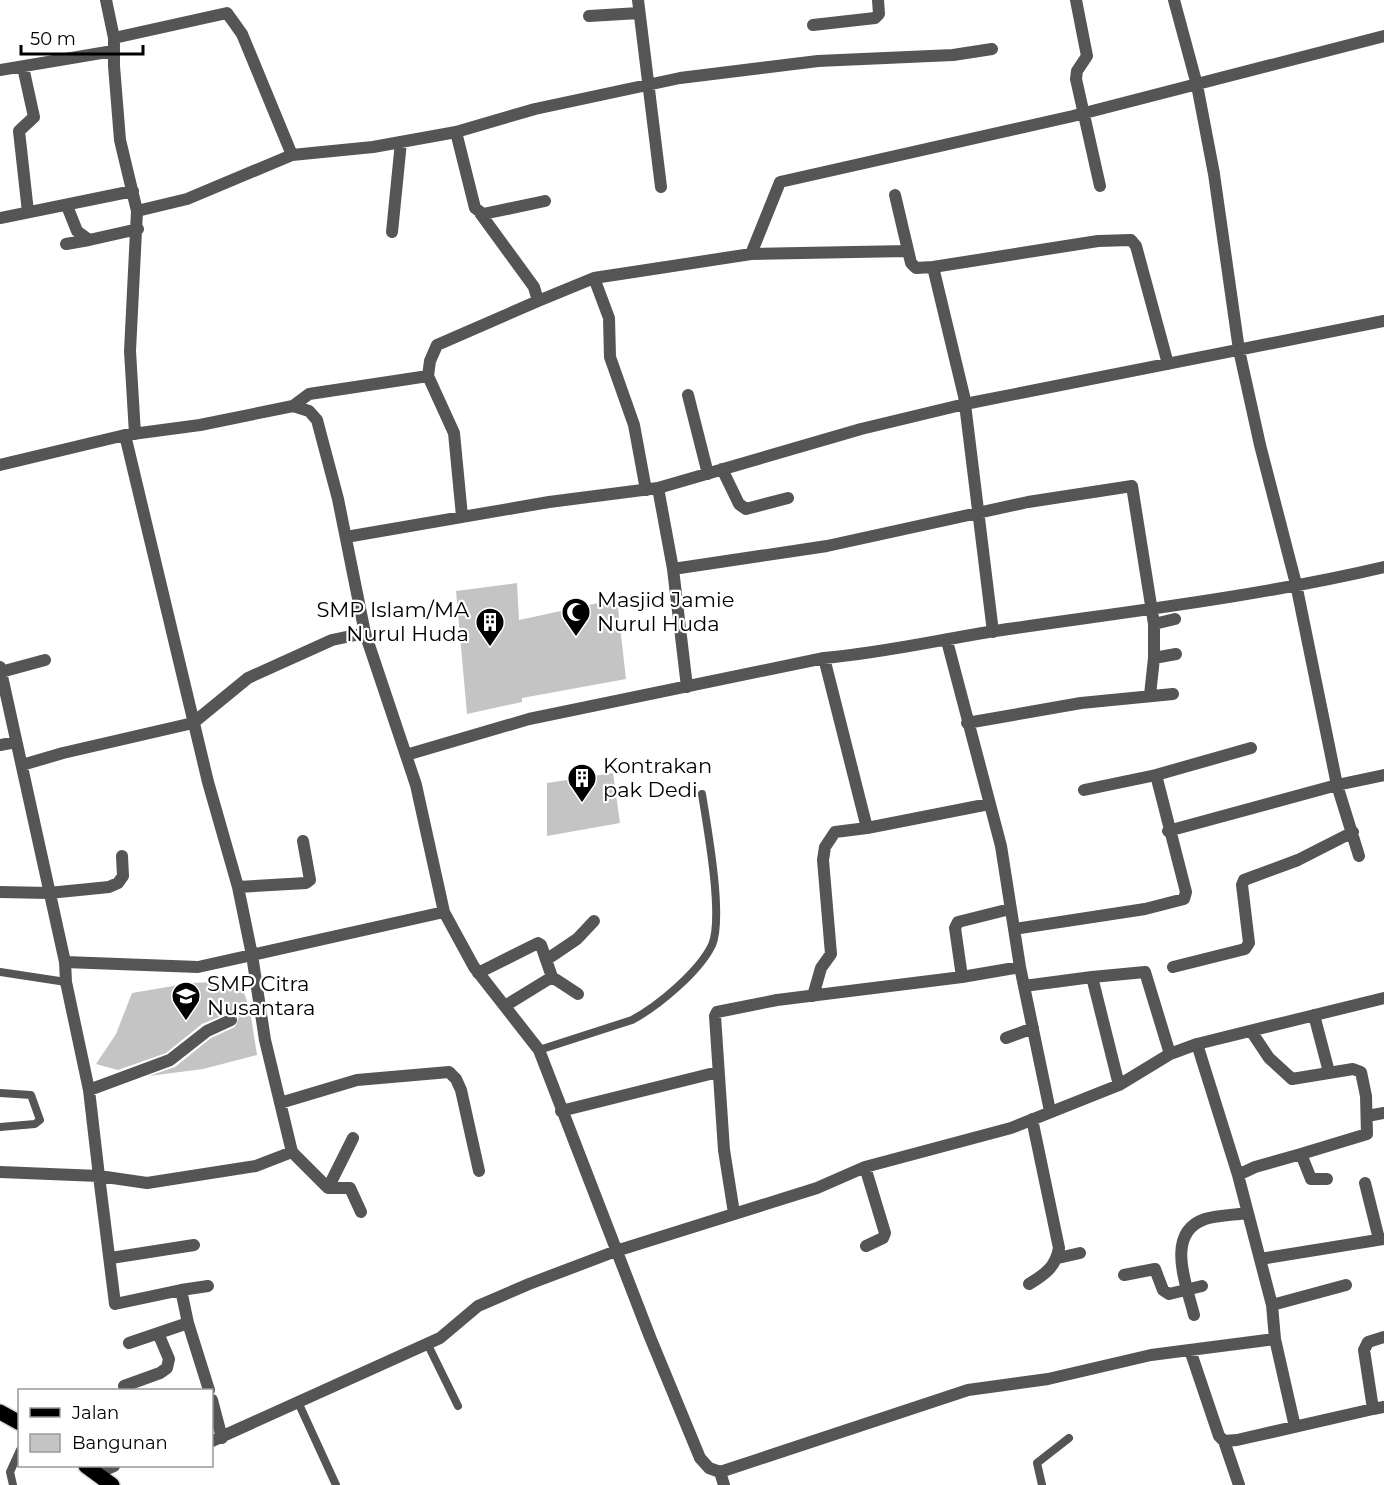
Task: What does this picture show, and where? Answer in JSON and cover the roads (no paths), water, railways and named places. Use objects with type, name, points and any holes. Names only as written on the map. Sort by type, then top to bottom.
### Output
[{"type":"main road","points":[[0,1412],[18,1422]]},
{"type":"main road","points":[[92,1469],[112,1485]]},
{"type":"street","points":[[106,0],[114,38],[120,140],[133,191],[138,229],[130,351],[130,435],[193,723],[238,887],[252,955],[265,1040],[292,1152],[328,1188],[350,1188],[361,1212]]},
{"type":"street","points":[[813,25],[875,18],[879,14],[878,0]]},
{"type":"street","points":[[1076,0],[1087,56],[1076,76],[1100,186]]},
{"type":"street","points":[[1174,0],[1197,85],[1214,174],[1239,350],[1260,445],[1296,584],[1337,785],[1359,856]]},
{"type":"street","points":[[589,16],[639,6],[661,187]]},
{"type":"street","points":[[114,38],[228,13],[242,34],[292,155]]},
{"type":"street","points":[[751,254],[780,182],[1083,113],[1384,36]]},
{"type":"street","points":[[137,211],[187,199],[292,155],[456,132],[535,109],[691,77],[818,61],[953,55],[992,49]]},
{"type":"street","points":[[0,70],[113,51]]},
{"type":"street","points":[[23,67],[34,117],[19,131],[28,212]]},
{"type":"street","points":[[456,132],[475,208],[534,287],[538,301]]},
{"type":"street","points":[[392,232],[401,141]]},
{"type":"street","points":[[0,218],[133,191]]},
{"type":"street","points":[[895,195],[907,251],[911,263],[916,268],[1098,241],[1131,240],[1136,246],[1168,364]]},
{"type":"street","points":[[480,213],[545,201]]},
{"type":"street","points":[[67,206],[77,231],[89,240]]},
{"type":"street","points":[[66,244],[138,229]]},
{"type":"street","points":[[462,516],[454,433],[428,376],[430,361],[437,345],[467,330],[594,278],[751,254],[907,251]]},
{"type":"street","points":[[933,267],[965,404],[993,632]]},
{"type":"street","points":[[594,278],[609,318],[610,357],[633,424],[673,569],[687,687]]},
{"type":"street","points":[[346,537],[462,516],[652,489],[861,429],[965,404],[1384,321]]},
{"type":"street","points":[[0,465],[130,435],[200,426],[293,406],[309,394],[428,376]]},
{"type":"street","points":[[688,395],[708,474]]},
{"type":"street","points":[[293,406],[309,411],[317,420],[346,537],[365,633],[423,810],[444,912],[478,973],[539,1050],[616,1251],[700,1458],[709,1468],[720,1472],[968,1390],[1048,1379],[1151,1354],[1275,1339]]},
{"type":"street","points":[[722,469],[739,504],[746,509],[788,498]]},
{"type":"street","points":[[673,569],[827,546],[980,512],[1132,486],[1154,624],[1154,658],[1150,695]]},
{"type":"street","points":[[405,755],[529,719],[824,658],[1151,608],[1384,567]]},
{"type":"street","points":[[1154,624],[1175,620]]},
{"type":"street","points":[[22,765],[63,753],[193,723],[248,678],[332,640],[365,633]]},
{"type":"street","points":[[947,641],[1001,846],[1020,967],[1050,1111]]},
{"type":"street","points":[[1154,658],[1176,654]]},
{"type":"street","points":[[824,658],[867,828]]},
{"type":"street","points":[[45,660],[1,670],[65,962],[66,982],[89,1090],[115,1304],[208,1286]]},
{"type":"street","points":[[967,723],[1041,709],[1173,694]]},
{"type":"street","points":[[0,745],[16,742]]},
{"type":"street","points":[[1084,790],[1156,775],[1251,748]]},
{"type":"street","points":[[1014,929],[1145,909],[1183,900],[1186,892],[1168,831],[1156,775]]},
{"type":"street","points":[[1168,831],[1337,785],[1384,775]]},
{"type":"street","points":[[813,996],[821,968],[831,954],[823,860],[825,847],[835,832],[989,804]]},
{"type":"street","points":[[1173,967],[1245,949],[1249,943],[1242,885],[1244,880],[1298,860],[1353,832]]},
{"type":"street","points":[[238,887],[306,883],[310,880],[303,841]]},
{"type":"street","points":[[0,892],[49,893],[109,887],[118,884],[123,876],[122,856]]},
{"type":"street","points":[[962,977],[955,928],[958,922],[1011,909]]},
{"type":"street","points":[[65,962],[198,967],[444,912]]},
{"type":"street","points":[[546,960],[577,939],[594,921]]},
{"type":"street","points":[[478,973],[536,943],[541,945],[552,977],[579,994]]},
{"type":"street","points":[[734,1213],[724,1150],[715,1016],[717,1012],[1020,967]]},
{"type":"street","points":[[1024,986],[1145,972],[1170,1054]]},
{"type":"street","points":[[505,1006],[552,977]]},
{"type":"street","points":[[1092,977],[1119,1085]]},
{"type":"street","points":[[213,1408],[217,1439],[440,1338],[485,1302],[616,1251],[817,1188],[865,1167],[1011,1128],[1119,1085],[1170,1054],[1197,1044],[1384,998]]},
{"type":"street","points":[[1314,1015],[1329,1072]]},
{"type":"street","points":[[89,1090],[170,1060],[207,1031],[231,1020]]},
{"type":"street","points":[[1006,1038],[1033,1028]]},
{"type":"street","points":[[1238,1175],[1255,1167],[1364,1137],[1367,1131],[1360,1071],[1329,1072],[1296,1080],[1289,1078],[1269,1058],[1251,1031]]},
{"type":"street","points":[[1197,1044],[1238,1175],[1272,1305],[1275,1339],[1295,1426]]},
{"type":"street","points":[[280,1103],[357,1080],[449,1072],[456,1079],[461,1090],[479,1172]]},
{"type":"street","points":[[561,1111],[718,1072]]},
{"type":"street","points":[[1366,1116],[1384,1113]]},
{"type":"street","points":[[1029,1284],[1046,1275],[1058,1258],[1059,1248],[1032,1119]]},
{"type":"street","points":[[328,1188],[353,1138]]},
{"type":"street","points":[[0,1172],[99,1176],[147,1183],[256,1166],[292,1152]]},
{"type":"street","points":[[1301,1154],[1311,1179],[1327,1179]]},
{"type":"street","points":[[865,1167],[885,1233],[883,1238],[866,1246]]},
{"type":"street","points":[[1260,1259],[1382,1239],[1365,1183]]},
{"type":"street","points":[[1194,1315],[1180,1254],[1181,1243],[1186,1234],[1205,1219],[1247,1213]]},
{"type":"street","points":[[111,1258],[194,1245]]},
{"type":"street","points":[[1058,1258],[1080,1253]]},
{"type":"street","points":[[1124,1275],[1152,1268],[1157,1271],[1165,1294],[1202,1286]]},
{"type":"street","points":[[1272,1305],[1346,1285]]},
{"type":"street","points":[[181,1290],[188,1323],[209,1389]]},
{"type":"street","points":[[129,1343],[188,1323]]},
{"type":"street","points":[[124,1386],[160,1373],[167,1368],[169,1359],[158,1333]]},
{"type":"street","points":[[1224,1441],[1379,1408],[1364,1350],[1368,1342],[1384,1337]]},
{"type":"street","points":[[1190,1350],[1219,1436],[1224,1441],[1239,1485]]},
{"type":"street","points":[[720,1472],[724,1485]]},
{"type":"lane","points":[[539,1050],[632,1020],[646,1012],[669,995],[706,954],[715,936],[714,867],[702,794]]},
{"type":"lane","points":[[0,972],[66,982]]},
{"type":"lane","points":[[0,1093],[31,1095],[40,1120],[34,1124],[0,1127]]},
{"type":"lane","points":[[427,1343],[458,1406]]},
{"type":"lane","points":[[298,1402],[336,1485]]},
{"type":"lane","points":[[1042,1485],[1037,1463],[1069,1438]]},
{"type":"lane","points":[[13,1485],[10,1472],[18,1454]]},
{"type":"place","name":"Masjid Jamie Nurul Huda","points":[[576,638]]},
{"type":"place","name":"SMP Islam/MA Nurul Huda","points":[[490,648]]},
{"type":"place","name":"Kontrakan pak Dedi","points":[[582,804]]},
{"type":"place","name":"SMP Citra Nusantara","points":[[186,1022]]}]
